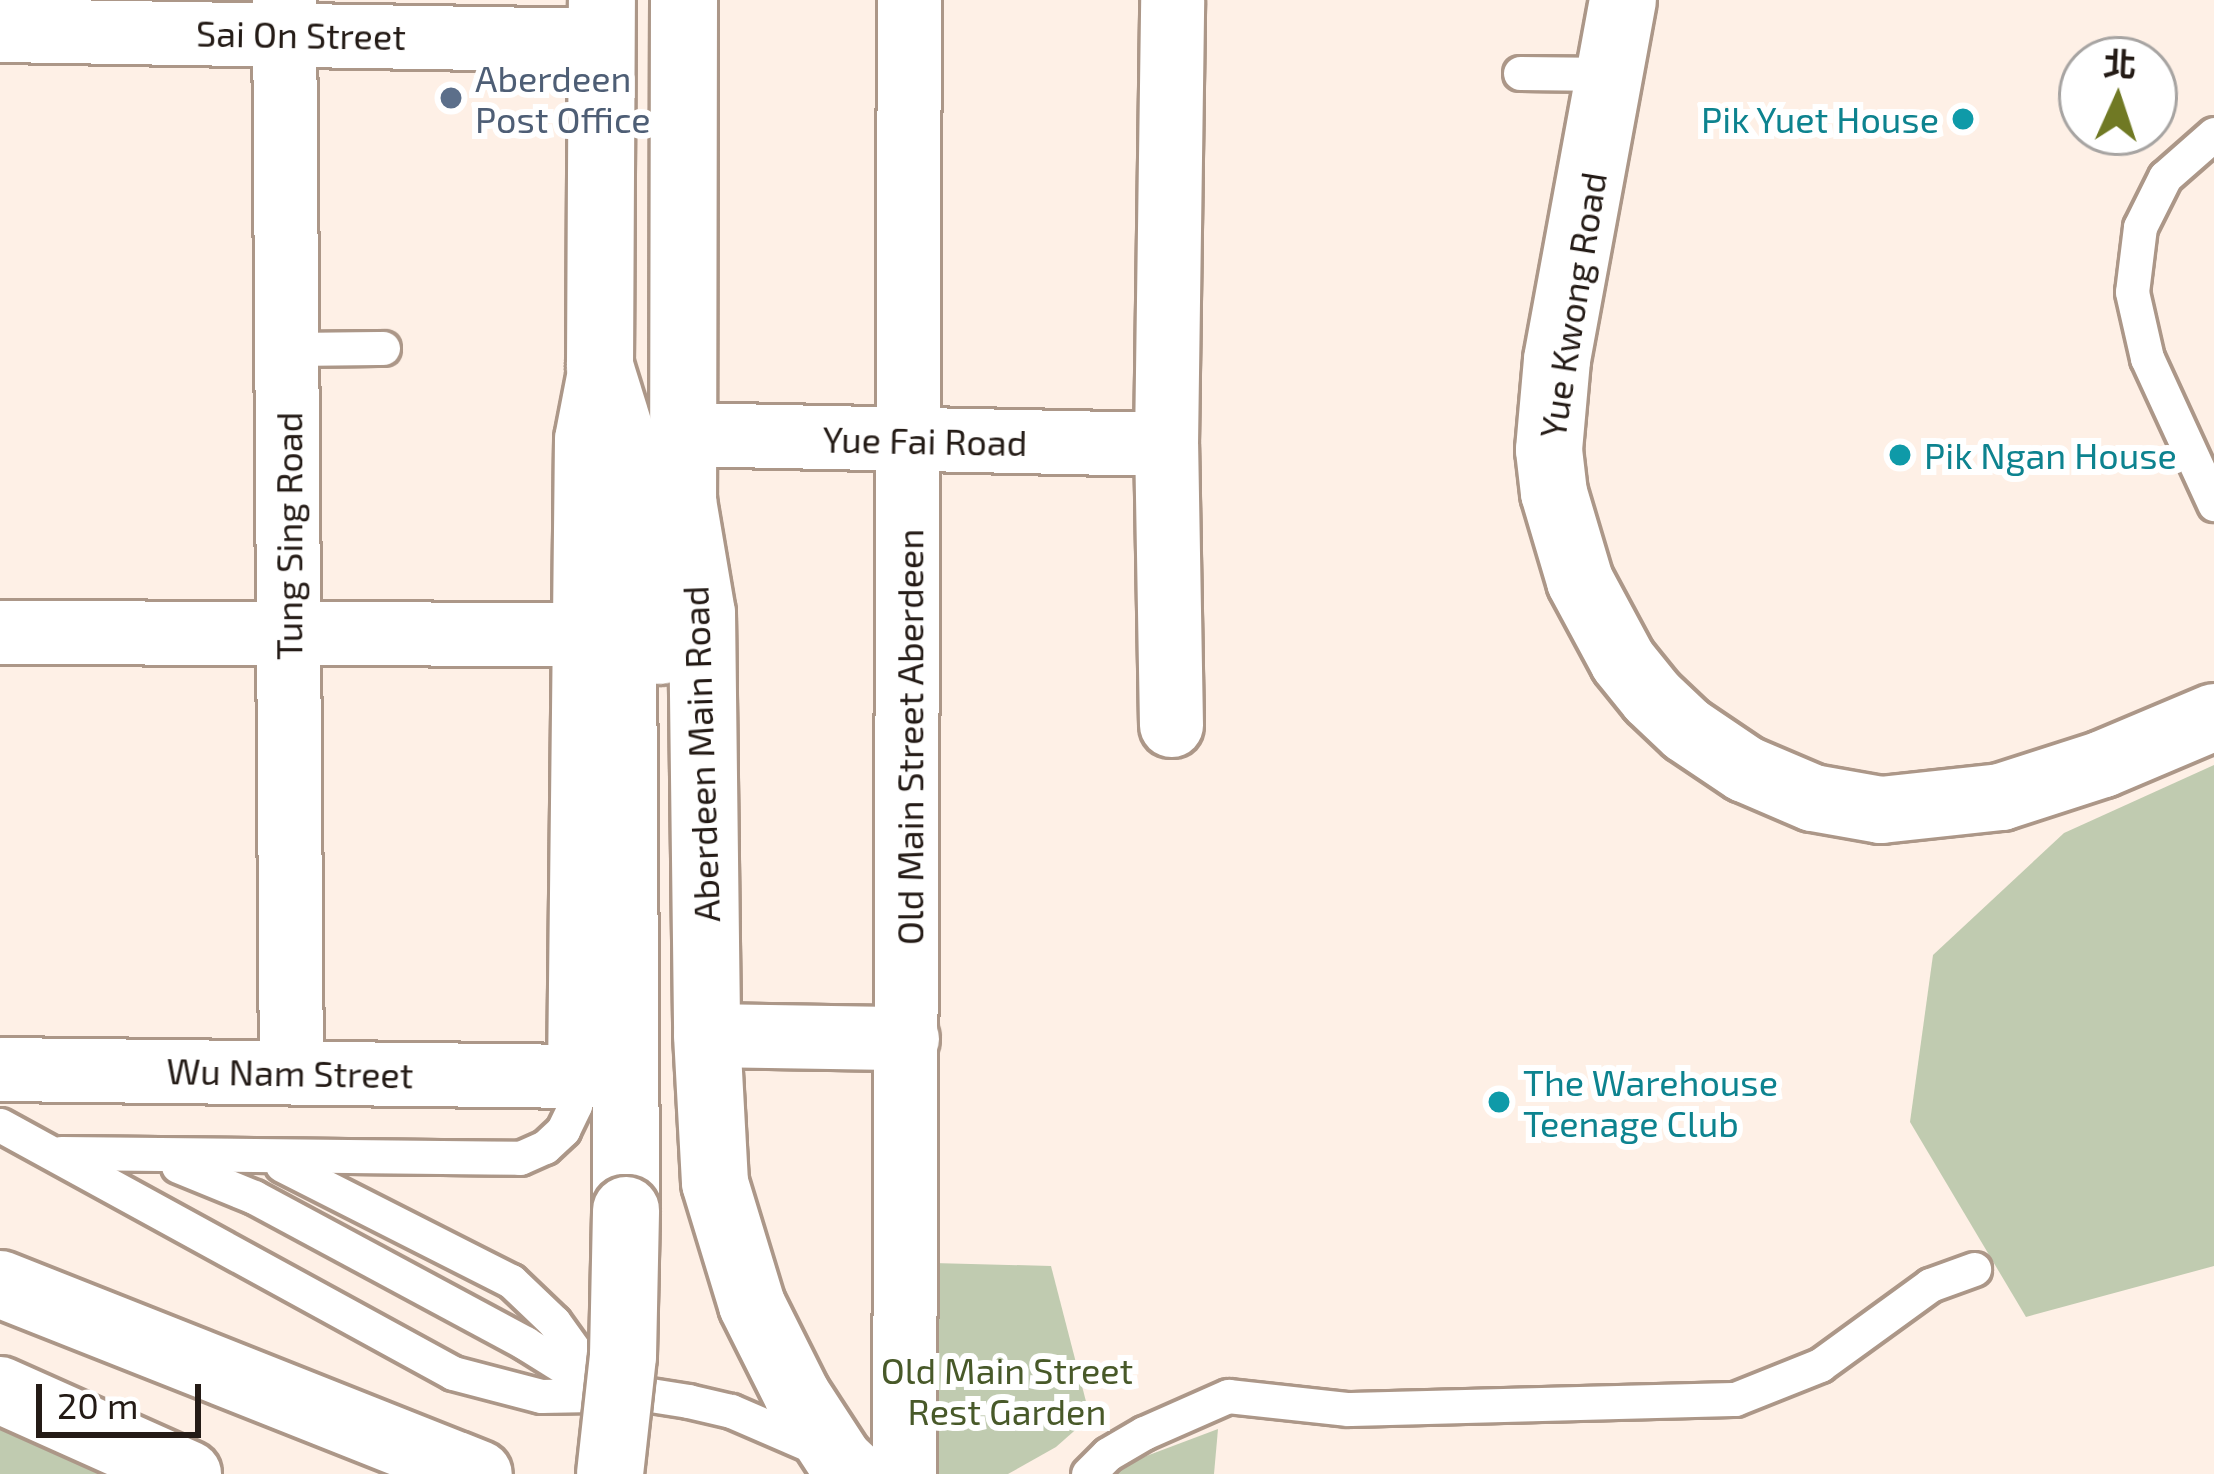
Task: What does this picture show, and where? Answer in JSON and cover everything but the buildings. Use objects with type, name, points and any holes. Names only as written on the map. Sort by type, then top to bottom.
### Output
[{"type":"main road","name":"Aberdeen Main Road","points":[[684,0],[683,501],[702,614],[706,1035],[715,1183],[752,1305],[797,1396],[847,1468]]},
{"type":"main road","name":"Yue Kwong Road","points":[[1623,0],[1556,360],[1549,450],[1554,493],[1580,581],[1623,661],[1652,697],[1687,730],[1745,769],[1813,798],[1881,810],[2001,797],[2103,764],[2214,716]]},
{"type":"main road","points":[[602,20],[600,366],[622,437],[643,1211],[657,1356],[645,1474]]},
{"type":"main road","points":[[610,1474],[643,1211],[660,628],[683,501]]},
{"type":"main road","points":[[0,1284],[479,1474]]},
{"type":"main road","points":[[0,1390],[188,1474]]},
{"type":"street","name":"Old Main Street Aberdeen","points":[[904,1474],[909,0]]},
{"type":"street","points":[[1171,725],[1166,444],[1172,0]]},
{"type":"street","name":"Sai On Street","points":[[0,30],[284,17],[602,20]]},
{"type":"street","name":"Tung Sing Road","points":[[284,17],[290,1072]]},
{"type":"street","points":[[579,1076],[586,440],[600,366]]},
{"type":"street","name":"Yue Fai Road","points":[[683,434],[1166,444]]},
{"type":"street","points":[[0,632],[586,634]]},
{"type":"street","points":[[706,1035],[907,1038]]},
{"type":"street","name":"Wu Nam Street","points":[[0,1070],[579,1076]]},
{"type":"lane","points":[[1520,73],[1610,74]]},
{"type":"lane","points":[[2214,134],[2165,177],[2140,227],[2132,292],[2147,358],[2214,505]]},
{"type":"lane","points":[[287,349],[382,348]]},
{"type":"lane","points":[[41,1149],[136,1156],[520,1158],[545,1147],[563,1130],[575,1105],[579,1076]]},
{"type":"lane","points":[[0,1125],[453,1373],[504,1390],[542,1396],[644,1394],[731,1411],[806,1440],[847,1468]]},
{"type":"lane","points":[[136,1156],[182,1167],[254,1197],[512,1336],[605,1393]]},
{"type":"lane","points":[[251,1157],[305,1173],[511,1281],[554,1322],[605,1393]]},
{"type":"lane","points":[[1088,1474],[1108,1454],[1144,1433],[1228,1396],[1348,1409],[1735,1399],[1820,1365],[1930,1285],[1975,1269]]},
{"type":"green space","points":[[2214,765],[2214,1266],[2026,1317],[1910,1122],[1933,955],[2064,833]]},
{"type":"green space","name":"Old Main Street Rest Garden","points":[[933,1263],[1051,1266],[1090,1417],[1056,1447],[1008,1474],[933,1474]]},
{"type":"green space","points":[[0,1416],[109,1474],[0,1474]]},
{"type":"green space","points":[[1218,1429],[1214,1474],[1115,1474],[1125,1464]]},
{"type":"place","name":"Aberdeen Post Office","points":[[451,98]]},
{"type":"place","name":"Pik Yuet House","points":[[1963,119]]},
{"type":"place","name":"Pik Ngan House","points":[[1900,455]]},
{"type":"place","name":"The Warehouse Teenage Club","points":[[1499,1102]]}]
